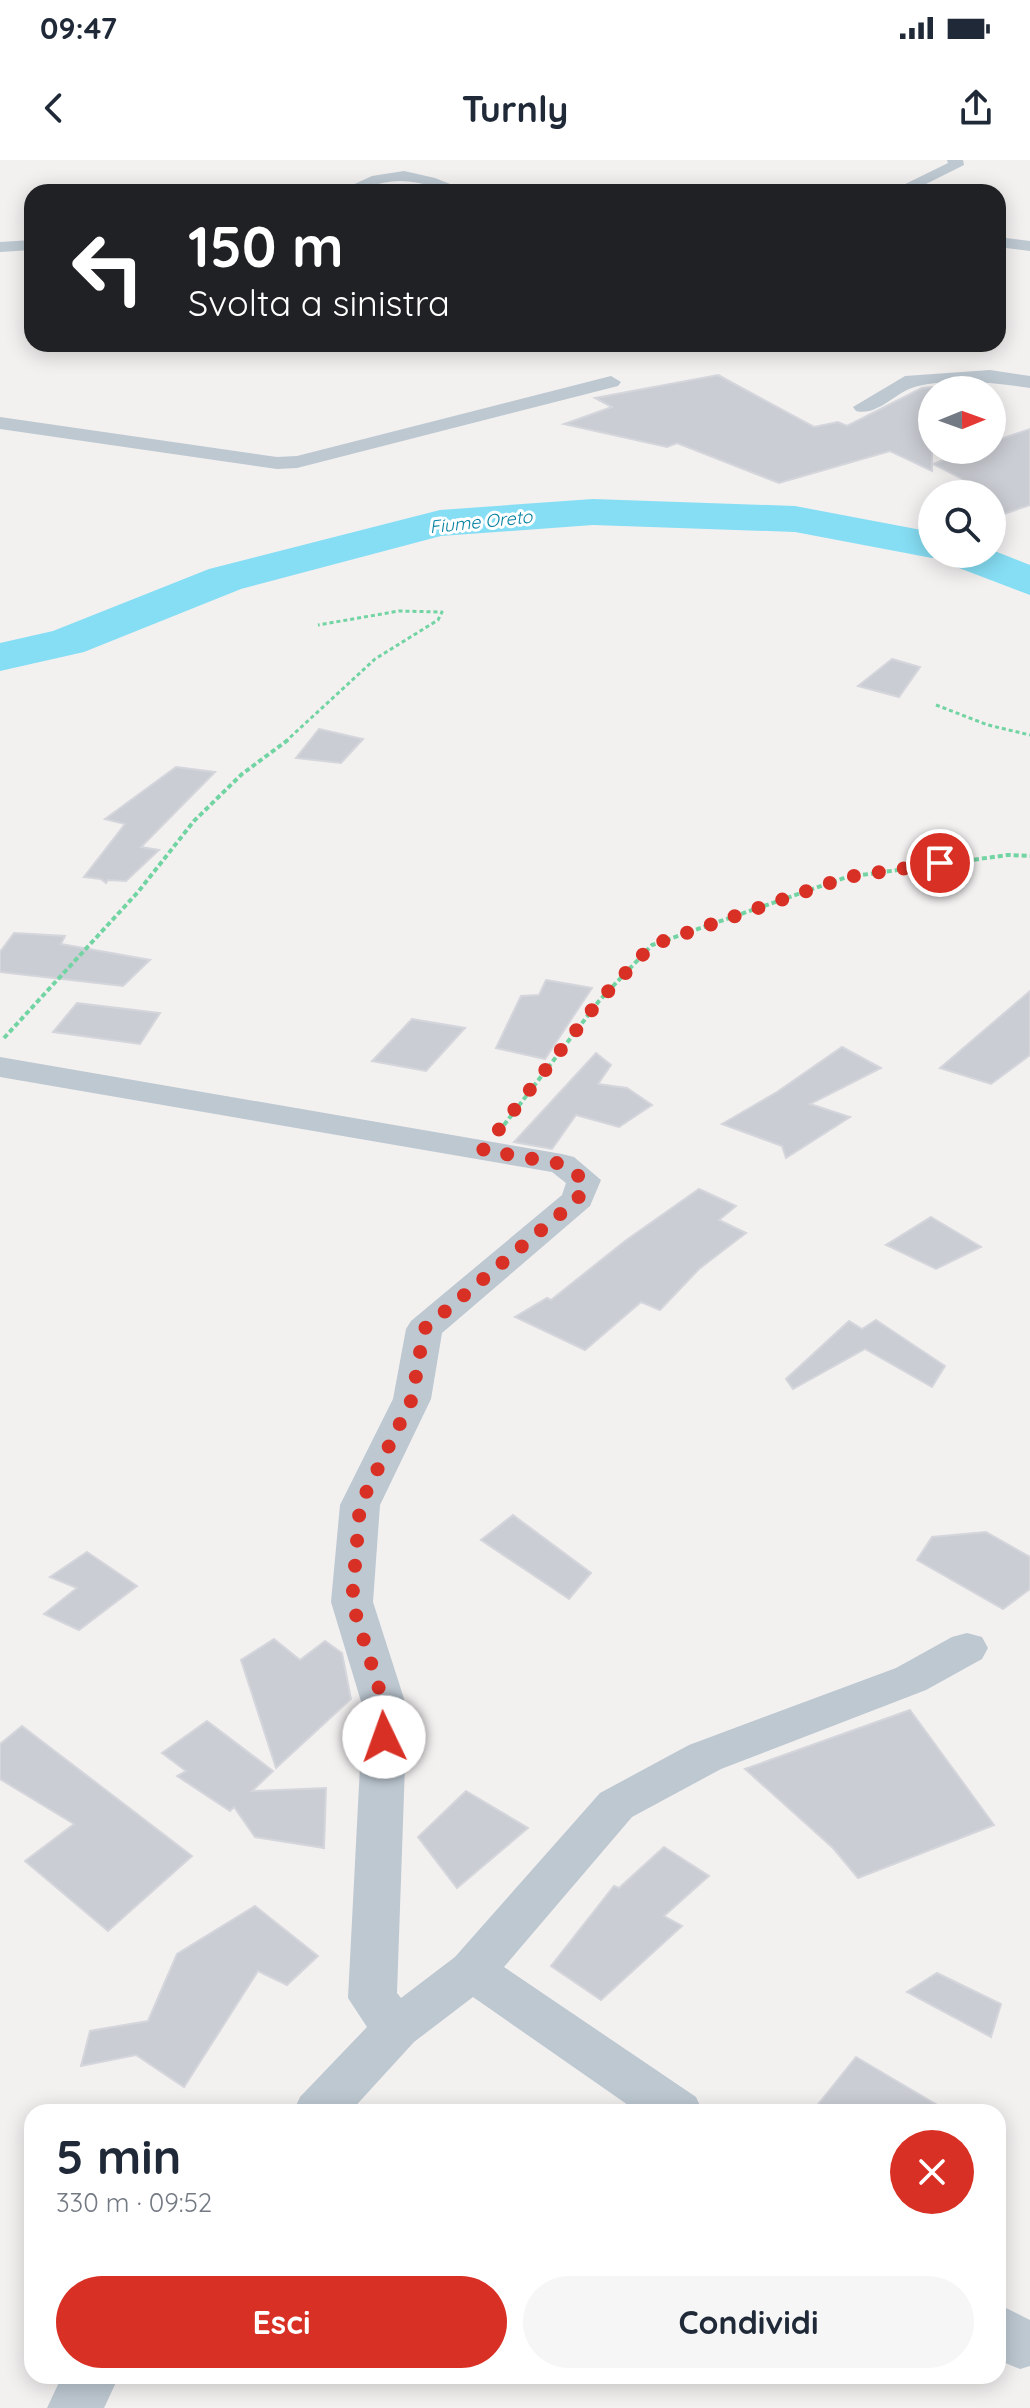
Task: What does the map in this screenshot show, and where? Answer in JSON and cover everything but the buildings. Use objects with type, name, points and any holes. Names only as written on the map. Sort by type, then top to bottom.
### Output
[{"type":"street","points":[[914,184],[956,165],[955,160]]},
{"type":"street","points":[[363,184],[379,177],[402,175],[439,184]]},
{"type":"street","points":[[1006,243],[1030,246]]},
{"type":"street","points":[[0,247],[24,246]]},
{"type":"street","points":[[863,407],[912,380],[990,376],[1030,382]]},
{"type":"street","points":[[0,423],[277,463],[297,462],[503,412],[611,382]]},
{"type":"street","points":[[0,1067],[562,1164],[584,1180],[578,1199],[424,1329],[412,1399],[360,1505],[352,1602],[385,1708],[372,1998],[397,2028]]},
{"type":"street","points":[[326,2104],[397,2028],[472,1971],[616,1805],[705,1757],[911,1679],[967,1648]]},
{"type":"street","points":[[472,1971],[666,2104]]},
{"type":"street","points":[[75,2408],[87,2384]]},
{"type":"path","points":[[0,1041],[138,892],[194,821],[232,784],[299,732],[375,659],[438,620],[442,612],[399,611],[318,625]]},
{"type":"path","points":[[936,705],[988,725],[1030,735]]},
{"type":"path","points":[[483,1150],[599,1001],[652,945],[847,877],[940,863],[1030,856]]},
{"type":"waterway","name":"Fiume Oreto","points":[[0,657],[67,642],[225,579],[440,523],[593,512],[795,519],[918,542]]},
{"type":"waterway","name":"Fiume Oreto","points":[[997,568],[1030,581]]},
{"type":"route","points":[[384,1737],[385,1708],[352,1602],[360,1505],[412,1399],[424,1329],[578,1199],[584,1180],[562,1164],[483,1150],[599,1001],[652,945],[847,877],[940,863]]}]
